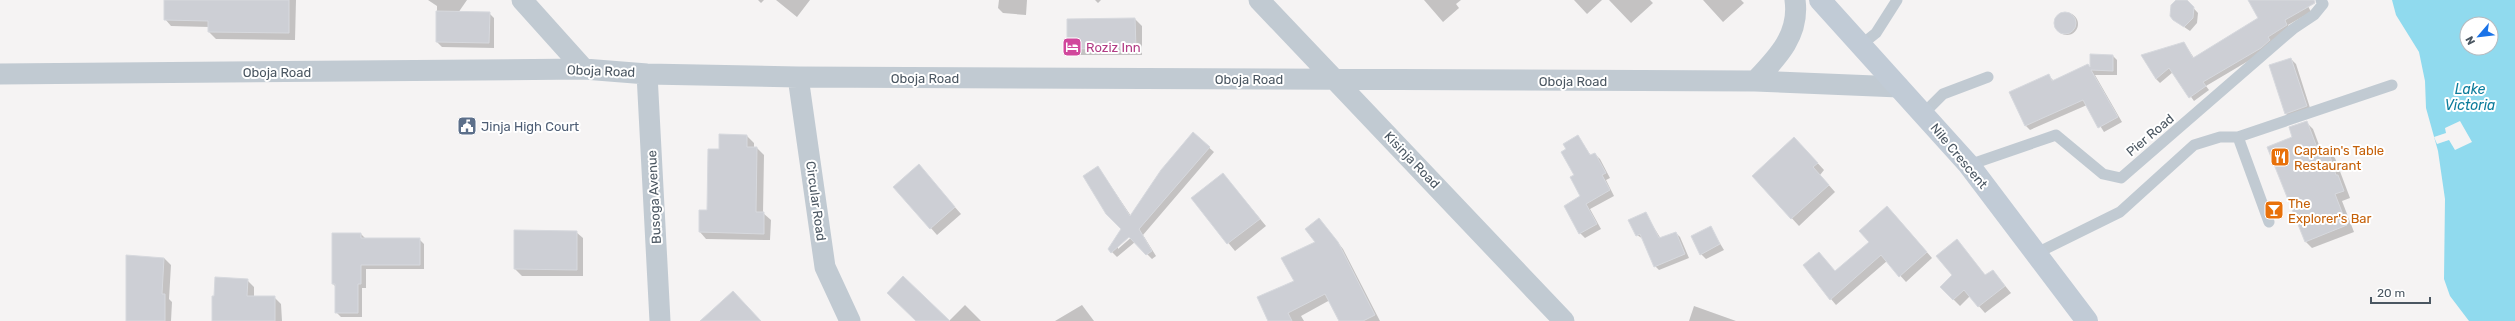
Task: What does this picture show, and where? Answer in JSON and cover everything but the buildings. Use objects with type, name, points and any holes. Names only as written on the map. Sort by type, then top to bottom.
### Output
[{"type":"street","points":[[522,0],[584,70]]},
{"type":"street","name":"Kisinja Road","points":[[1259,0],[1564,321]]},
{"type":"street","points":[[1755,81],[1780,55],[1794,30],[1795,0]]},
{"type":"street","name":"Nile Crescent","points":[[1820,0],[1969,165],[2037,253],[2086,321]]},
{"type":"street","name":"Oboja Road","points":[[0,74],[584,70],[647,74],[798,77],[1755,81],[1899,87]]},
{"type":"street","name":"Busoga Avenue","points":[[647,74],[660,321]]},
{"type":"street","name":"Circular Road","points":[[798,77],[825,267],[850,321]]},
{"type":"lane","points":[[1861,45],[1876,33],[1896,0]]},
{"type":"lane","name":"Pier Road","points":[[1969,165],[2056,136],[2103,174],[2121,178],[2293,29],[2314,15],[2323,4],[2321,0]]},
{"type":"lane","points":[[1923,114],[1943,94],[1988,77]]},
{"type":"lane","points":[[2037,253],[2120,212],[2194,145],[2220,137],[2238,137],[2392,84]]},
{"type":"lane","points":[[2238,137],[2269,222]]},
{"type":"water","name":"Lake Victoria","points":[[2392,0],[2515,0],[2515,321],[2469,321],[2450,296],[2444,279],[2445,199],[2438,151],[2426,108],[2425,81],[2419,52],[2396,15]]},
{"type":"pier","points":[[2460,121],[2472,142],[2455,150],[2449,140],[2437,144],[2434,137],[2446,133],[2445,128]]},
{"type":"place","name":"Roziz Inn","points":[[1072,47]]},
{"type":"place","name":"Jinja High Court","points":[[467,126]]},
{"type":"place","name":"Captain's Table Restaurant","points":[[2280,157]]},
{"type":"place","name":"The Explorer's Bar","points":[[2274,210]]}]
